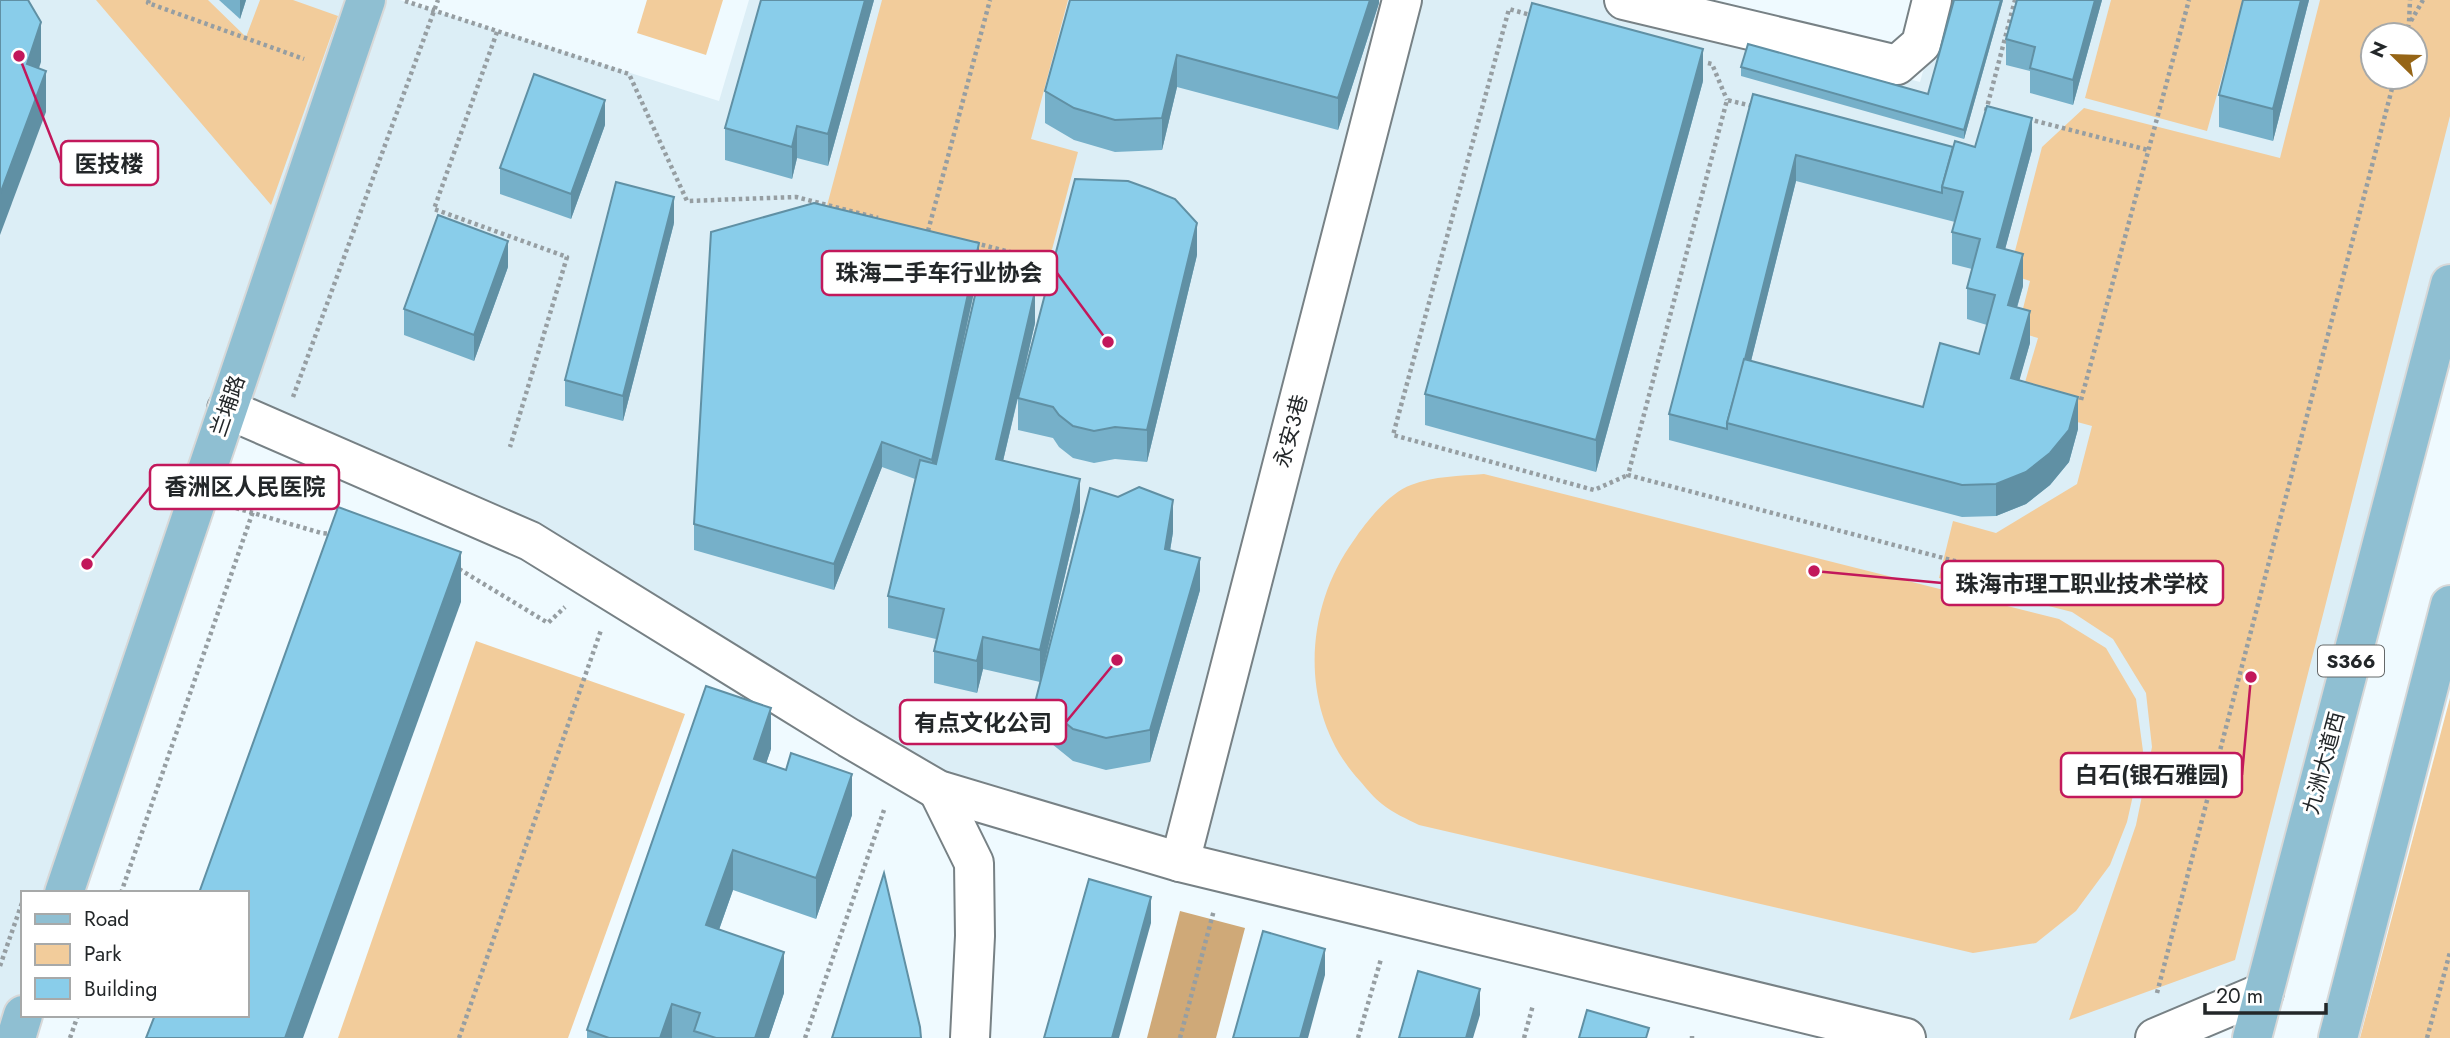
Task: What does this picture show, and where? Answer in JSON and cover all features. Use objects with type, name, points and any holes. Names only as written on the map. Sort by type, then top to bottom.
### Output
[{"type":"main road","name":"兰埔路","points":[[65,891],[366,0]]},
{"type":"main road","name":"九洲大道西","points":[[2252,1038],[2450,284]]},
{"type":"main road","points":[[2338,1038],[2450,605]]},
{"type":"main road","points":[[16,1038],[22,1017]]},
{"type":"street","name":"永安3巷","points":[[1180,862],[1402,0]]},
{"type":"street","points":[[1624,0],[1897,65],[1921,44],[1932,0]]},
{"type":"street","points":[[227,409],[530,541],[938,790],[1180,862],[1906,1038]]},
{"type":"street","points":[[938,790],[974,863],[975,936],[970,1038]]},
{"type":"street","points":[[2155,1038],[2264,992]]},
{"type":"path","points":[[149,0],[148,3],[341,72]]},
{"type":"path","points":[[401,0],[629,74],[687,201],[796,197],[888,221]]},
{"type":"path","points":[[928,232],[990,0]]},
{"type":"path","points":[[1984,119],[2015,0]]},
{"type":"path","points":[[2081,400],[2189,0]]},
{"type":"path","points":[[2409,21],[2410,0]]},
{"type":"path","points":[[2410,21],[2423,0]]},
{"type":"path","points":[[1535,16],[1509,9],[1393,435],[1594,490],[1628,475],[2084,595]]},
{"type":"path","points":[[497,32],[434,209],[567,257],[510,447]]},
{"type":"path","points":[[1628,475],[1727,100],[1712,64],[1700,61]]},
{"type":"path","points":[[2156,997],[2391,91]]},
{"type":"path","points":[[1727,100],[1753,106]]},
{"type":"path","points":[[2027,119],[2148,150]]},
{"type":"path","points":[[915,228],[941,235]]},
{"type":"path","points":[[966,241],[1041,260]]},
{"type":"path","points":[[197,496],[321,533],[334,534]]},
{"type":"path","points":[[457,568],[548,623],[604,586]]},
{"type":"path","points":[[459,1038],[604,586]]},
{"type":"path","points":[[805,1038],[884,810]]},
{"type":"path","points":[[1180,1038],[1224,873]]},
{"type":"path","points":[[0,966],[21,906]]},
{"type":"path","points":[[2427,1038],[2450,952]]},
{"type":"path","points":[[1358,1038],[1381,958]]},
{"type":"path","points":[[1524,1038],[1533,1005]]},
{"type":"path","points":[[70,1038],[77,1017]]},
{"type":"shaded area","points":[[0,0],[400,0],[719,101],[749,0],[1610,0],[1920,82],[1943,0],[2450,0],[2450,282],[2263,991],[2154,1038],[1909,1038],[939,790],[530,540],[227,409],[65,891],[21,891],[21,1017],[0,1038]]},
{"type":"shaded area","points":[[1180,911],[1245,928],[1216,1038],[1147,1038]]},
{"type":"green space","points":[[96,0],[208,0],[246,37],[260,0],[293,0],[338,16],[271,205]]},
{"type":"green space","points":[[647,0],[723,0],[706,55],[637,33]]},
{"type":"green space","points":[[882,0],[1068,0],[1031,139],[1078,152],[1046,272],[825,213]]},
{"type":"green space","points":[[2111,0],[2243,0],[2207,131],[2085,98]]},
{"type":"green space","points":[[2320,0],[2450,0],[2450,116],[2235,960],[2069,1020],[2136,825],[2152,747],[2146,693],[2113,639],[2072,612],[1939,578],[1953,521],[1996,533],[2077,484],[2092,426],[2018,406],[2038,338],[2017,332],[2030,281],[2009,274],[2042,147],[2084,108],[2280,158]]},
{"type":"green space","points":[[1484,474],[2059,619],[2106,648],[2136,699],[2143,751],[2127,822],[2110,865],[2076,911],[2036,943],[1973,953],[1419,825],[1391,810],[1376,799],[1340,755],[1326,725],[1318,694],[1315,662],[1317,630],[1324,598],[1337,568],[1354,540],[1394,494],[1429,480]]},
{"type":"green space","points":[[476,641],[685,714],[568,1038],[338,1038]]},
{"type":"green space","points":[[2450,698],[2450,1038],[2360,1038]]},
{"type":"building","points":[[0,0],[28,0],[41,22],[27,64],[46,71],[0,194]]},
{"type":"building","points":[[761,0],[865,0],[828,134],[797,126],[792,147],[725,128]]},
{"type":"building","points":[[1070,0],[1370,0],[1338,98],[1177,55],[1162,118],[1115,120],[1074,108],[1045,91]]},
{"type":"building","points":[[1954,0],[2001,0],[1964,130],[1741,67],[1748,44],[1928,94]]},
{"type":"building","points":[[2017,0],[2095,0],[2073,80],[2030,68],[2035,47],[2006,39]]},
{"type":"building","points":[[2243,0],[2301,0],[2273,109],[2219,95]]},
{"type":"building","points":[[1532,3],[1703,49],[1596,440],[1425,394]]},
{"type":"building","points":[[534,74],[605,100],[571,194],[500,168]]},
{"type":"building","points":[[1753,94],[1953,147],[1942,193],[1796,155],[1727,429],[1669,414]]},
{"type":"building","points":[[1987,106],[2032,118],[1997,247],[2023,254],[2008,305],[2030,311],[2011,378],[2078,397],[2069,430],[2050,453],[2026,472],[1996,484],[1962,485],[1727,423],[1744,359],[1923,407],[1940,343],[1979,354],[1995,295],[1967,288],[1980,239],[1952,232],[1963,192],[1942,187],[1955,141],[1975,147]]},
{"type":"building","points":[[1075,179],[1128,181],[1175,199],[1197,223],[1147,430],[1115,427],[1094,431],[1073,426],[1053,407],[1018,398]]},
{"type":"building","points":[[616,182],[674,197],[623,396],[565,380]]},
{"type":"building","points":[[814,203],[979,243],[932,460],[882,442],[834,564],[694,524],[711,232]]},
{"type":"building","points":[[438,215],[508,241],[474,335],[404,309]]},
{"type":"building","points":[[979,278],[1035,291],[996,459],[1080,479],[1040,650],[983,637],[977,661],[934,651],[944,609],[888,596],[920,460],[936,464]]},
{"type":"building","points":[[1139,487],[1173,500],[1165,549],[1200,558],[1150,730],[1106,738],[1073,729],[1036,699],[1090,488],[1118,497]]},
{"type":"building","points":[[338,507],[461,552],[285,1038],[146,1038],[154,1017],[248,1017],[248,891],[200,891]]},
{"type":"building","points":[[706,686],[771,708],[754,759],[786,770],[791,753],[852,774],[816,878],[733,850],[706,925],[784,952],[755,1038],[716,1038],[694,1031],[700,1013],[672,1004],[660,1038],[609,1038],[587,1030]]},
{"type":"building","points":[[884,873],[921,1038],[832,1038]]},
{"type":"building","points":[[1089,879],[1151,897],[1112,1038],[1044,1038]]},
{"type":"building","points":[[1263,931],[1325,949],[1300,1038],[1233,1038]]},
{"type":"building","points":[[1418,971],[1480,989],[1466,1038],[1399,1038]]},
{"type":"building","points":[[1587,1010],[1649,1028],[1646,1038],[1579,1038]]},
{"type":"place","name":"医技楼","points":[[19,56]]},
{"type":"place","name":"珠海二手车行业协会","points":[[1108,342]]},
{"type":"place","name":"香洲区人民医院","points":[[87,564]]},
{"type":"place","name":"珠海市理工职业技术学校","points":[[1814,571]]},
{"type":"place","name":"有点文化公司","points":[[1117,660]]},
{"type":"place","name":"白石(银石雅园)","points":[[2251,677]]}]
